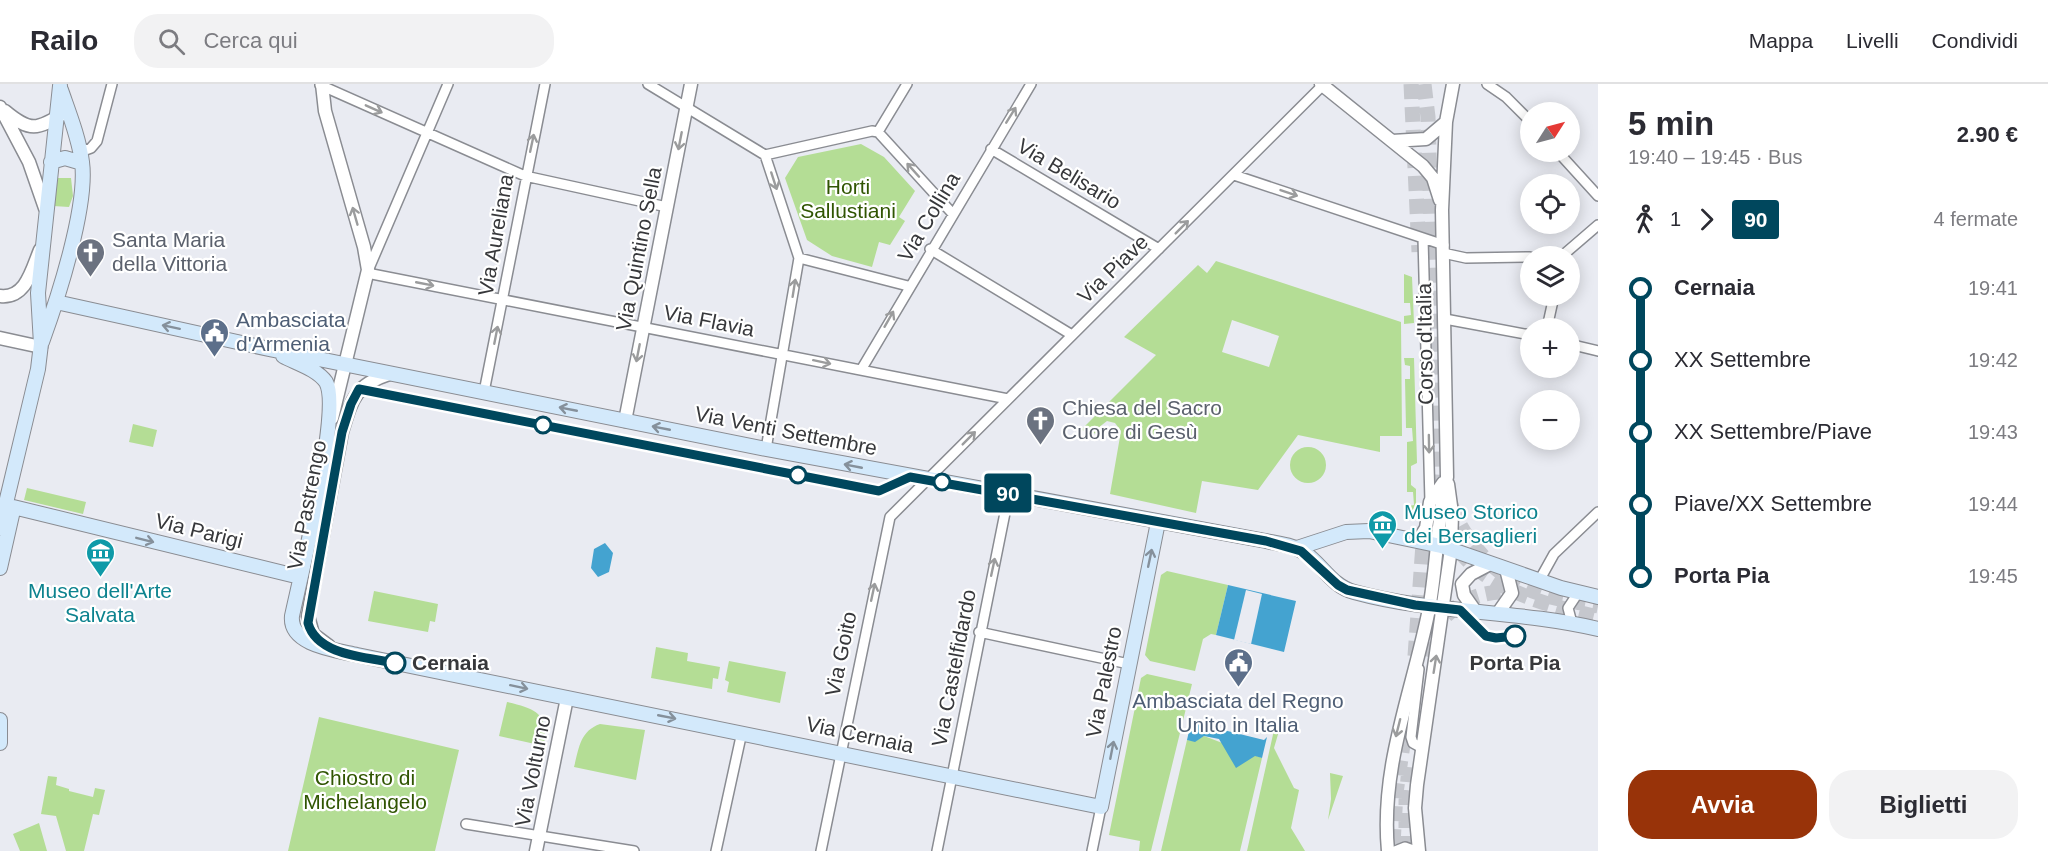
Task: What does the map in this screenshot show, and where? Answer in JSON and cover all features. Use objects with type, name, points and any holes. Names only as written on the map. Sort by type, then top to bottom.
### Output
[{"type":"main road","points":[[0,568],[41,345],[56,302],[80,200],[81,157],[62,114],[59,85]]},
{"type":"main road","points":[[41,345],[38,312],[45,208],[51,162],[62,114]]},
{"type":"main road","points":[[51,162],[64,158],[81,157]]},
{"type":"main road","name":"Via Venti Settembre","points":[[56,302],[269,349],[347,363],[389,374],[766,449],[1297,548],[1312,558],[1341,587],[1429,608],[1476,612]]},
{"type":"main road","name":"Via Venti Settembre","points":[[269,349],[321,377]]},
{"type":"main road","name":"Via Pastrengo","points":[[321,377],[328,389],[329,431],[291,621],[293,631],[299,637],[338,651]]},
{"type":"main road","points":[[0,528],[10,506]]},
{"type":"main road","name":"Via Parigi","points":[[10,506],[300,578]]},
{"type":"main road","name":"Via Palestro","points":[[1101,807],[1158,522]]},
{"type":"main road","name":"Via Venti Settembre","points":[[1297,548],[1353,531],[1444,547],[1490,564]]},
{"type":"main road","points":[[1490,564],[1561,588],[1598,597]]},
{"type":"main road","points":[[1476,612],[1551,620],[1598,629]]},
{"type":"main road","points":[[338,651],[567,698]]},
{"type":"main road","name":"Via Cernaia","points":[[567,698],[1101,807]]},
{"type":"main road","points":[[0,720],[0,743]]},
{"type":"street","points":[[81,157],[97,141],[112,84]]},
{"type":"street","points":[[320,84],[525,176],[667,207]]},
{"type":"street","points":[[320,84],[325,111],[365,250],[368,273]]},
{"type":"street","points":[[368,273],[448,84]]},
{"type":"street","name":"Via Aureliana","points":[[484,392],[545,84]]},
{"type":"street","points":[[648,84],[765,154],[799,258],[766,449]]},
{"type":"street","name":"Via Quintino Sella","points":[[625,421],[691,84]]},
{"type":"street","points":[[878,132],[908,84]]},
{"type":"street","name":"Via Collina","points":[[861,370],[908,286],[1031,84]]},
{"type":"street","name":"Corso d'Italia","points":[[1430,502],[1447,477],[1442,210],[1446,122],[1453,84]]},
{"type":"street","points":[[1487,84],[1506,97],[1520,111]]},
{"type":"street","name":"Corso d'Italia","points":[[1324,85],[1431,174],[1442,210]]},
{"type":"street","name":"Via Piave","points":[[928,479],[1324,85]]},
{"type":"street","points":[[0,106],[15,119],[32,127],[42,126],[62,114]]},
{"type":"street","points":[[0,106],[29,162],[45,208]]},
{"type":"street","points":[[1392,141],[1426,139],[1446,122]]},
{"type":"street","points":[[765,154],[872,131],[878,132],[952,213]]},
{"type":"street","name":"Via Belisario","points":[[991,149],[1159,249]]},
{"type":"street","points":[[1567,162],[1598,196]]},
{"type":"street","points":[[1234,175],[1422,238],[1466,258],[1520,257]]},
{"type":"street","points":[[1574,246],[1598,225]]},
{"type":"street","name":"Corso d'Italia","points":[[1418,541],[1427,526],[1430,502],[1422,238]]},
{"type":"street","points":[[6,296],[23,288],[42,246]]},
{"type":"street","points":[[930,249],[1072,335]]},
{"type":"street","points":[[799,258],[908,286]]},
{"type":"street","name":"Via Flavia","points":[[368,273],[1008,399]]},
{"type":"street","name":"Via Pastrengo","points":[[329,431],[368,273]]},
{"type":"street","points":[[1445,319],[1520,333]]},
{"type":"street","points":[[0,338],[41,345]]},
{"type":"street","points":[[1580,347],[1598,351]]},
{"type":"street","name":"Via Pastrengo","points":[[338,651],[322,643],[313,634],[308,623],[308,611],[348,411],[362,386],[389,374]]},
{"type":"street","points":[[1388,851],[1388,792],[1392,756],[1420,651],[1452,513],[1447,477]]},
{"type":"street","name":"Via Goito","points":[[820,851],[887,526],[896,509],[928,479]]},
{"type":"street","name":"Via Castelfidardo","points":[[937,851],[979,632],[1009,493]]},
{"type":"street","points":[[1539,581],[1554,554],[1598,512]]},
{"type":"street","points":[[1395,851],[1406,847],[1417,851],[1415,808],[1444,609],[1444,547]]},
{"type":"street","points":[[1476,612],[1465,598],[1462,585],[1471,574],[1490,564]]},
{"type":"street","points":[[1497,613],[1512,593],[1506,569]]},
{"type":"street","points":[[1572,623],[1568,608],[1578,592]]},
{"type":"street","points":[[979,632],[1129,664]]},
{"type":"street","points":[[1420,651],[1411,736],[1413,743],[1422,748]]},
{"type":"street","name":"Via Volturno","points":[[536,851],[567,698]]},
{"type":"street","points":[[716,851],[742,732]]},
{"type":"street","name":"Via Palestro","points":[[1092,851],[1101,807]]},
{"type":"street","points":[[466,824],[634,851]]},
{"type":"green space","name":"Horti Sallustiani","points":[[861,144],[884,157],[915,191],[899,217],[905,221],[890,245],[879,242],[872,267],[832,256],[807,240],[785,178],[798,157]]},
{"type":"green space","points":[[57,178],[71,178],[73,196],[69,207],[53,206]]},
{"type":"green space","points":[[1216,261],[1401,322],[1402,436],[1380,436],[1380,452],[1298,435],[1258,490],[1202,481],[1196,513],[1110,494],[1121,431],[1115,423],[1107,421],[1098,428],[1097,434],[1081,430],[1156,355],[1124,337],[1198,265],[1207,273]],"holes":[[[1232,320],[1279,336],[1269,367],[1222,352]]]},
{"type":"green space","points":[[1404,274],[1412,277],[1414,323],[1404,324],[1404,316],[1411,315],[1410,303],[1404,303]]},
{"type":"green space","points":[[1404,358],[1414,358],[1417,463],[1411,466],[1411,485],[1416,489],[1416,516],[1407,516],[1409,506],[1414,505],[1413,492],[1407,492],[1407,442],[1413,441],[1412,428],[1406,428],[1405,379],[1410,379],[1410,366],[1405,365]]},
{"type":"green space","points":[[133,424],[157,430],[153,447],[129,442]]},
{"type":"green space","points":[[1308,447],[1321,452],[1326,465],[1321,478],[1308,483],[1295,478],[1290,465],[1295,452]]},
{"type":"green space","points":[[27,488],[86,502],[83,514],[24,500]]},
{"type":"green space","points":[[1167,571],[1228,585],[1216,635],[1211,634],[1203,639],[1195,671],[1150,661],[1145,655],[1161,575]]},
{"type":"green space","points":[[374,591],[438,604],[435,622],[430,621],[428,632],[368,621]]},
{"type":"green space","points":[[656,647],[688,653],[687,661],[720,667],[718,679],[713,678],[712,689],[651,678]]},
{"type":"green space","points":[[729,661],[786,672],[780,703],[727,692],[729,682],[725,680]]},
{"type":"green space","points":[[1147,674],[1192,684],[1151,851],[1139,851],[1140,841],[1109,835],[1141,678]]},
{"type":"green space","points":[[507,702],[526,707],[538,714],[544,726],[544,746],[499,736]]},
{"type":"green space","name":"Chiostro di Michelangelo","points":[[319,717],[459,750],[435,851],[288,851]]},
{"type":"green space","points":[[600,724],[645,730],[636,780],[574,767],[584,736]]},
{"type":"green space","points":[[1274,730],[1279,731],[1274,748],[1294,788],[1299,790],[1291,828],[1305,851],[1247,851]]},
{"type":"green space","points":[[1204,736],[1262,758],[1240,851],[1161,851],[1187,740],[1195,741]]},
{"type":"green space","points":[[1330,773],[1343,776],[1328,820],[1331,799]]},
{"type":"green space","points":[[48,776],[57,777],[56,785],[93,797],[95,788],[105,790],[99,815],[93,814],[84,851],[66,851],[56,816],[41,814]]},
{"type":"green space","points":[[39,823],[47,851],[20,851],[13,834]]},
{"type":"water","points":[[605,543],[613,553],[609,572],[598,577],[591,568],[594,549]]},
{"type":"water","points":[[1228,585],[1296,601],[1284,652],[1216,635]]},
{"type":"water","points":[[1191,722],[1264,740],[1267,737],[1262,758],[1255,756],[1236,768],[1219,739],[1204,736],[1195,742],[1187,740]]},
{"type":"pier","points":[[1246,590],[1262,594],[1251,644],[1234,640]]},
{"type":"tunnel","points":[[1411,84],[1419,252]]},
{"type":"tunnel","points":[[1424,84],[1428,117],[1438,468],[1432,538]]},
{"type":"tunnel","points":[[1451,505],[1474,546],[1510,579],[1545,595],[1598,606]]},
{"type":"tunnel","points":[[1437,510],[1448,535],[1463,555],[1481,572],[1524,596],[1598,617]]},
{"type":"tunnel","points":[[1415,656],[1424,530]]},
{"type":"tunnel","points":[[1421,654],[1436,628],[1455,608],[1480,595],[1510,592]]},
{"type":"tunnel","points":[[1393,844],[1396,793],[1408,710]]},
{"type":"tunnel","points":[[1406,851],[1409,767]]},
{"type":"bus line","name":"90","points":[[395,663],[338,651],[317,639],[308,623],[308,611],[342,432],[348,411],[359,389],[879,491],[910,477],[1266,541],[1297,548],[1312,558],[1331,579],[1347,590],[1429,608],[1460,610],[1468,621],[1486,636],[1496,638],[1515,636]]},
{"type":"place","name":"Santa Maria della Vittoria","points":[[91,278]]},
{"type":"place","name":"Ambasciata d'Armenia","points":[[215,358]]},
{"type":"place","name":"Chiesa del Sacro Cuore di Gesù","points":[[1041,446]]},
{"type":"place","name":"Museo Storico dei Bersaglieri","points":[[1383,550]]},
{"type":"place","name":"Museo dell'Arte Salvata","points":[[100,578]]},
{"type":"place","name":"Porta Pia","points":[[1515,636]]},
{"type":"place","name":"Cernaia","points":[[395,663]]},
{"type":"place","name":"Ambasciata del Regno Unito in Italia","points":[[1238,688]]}]
